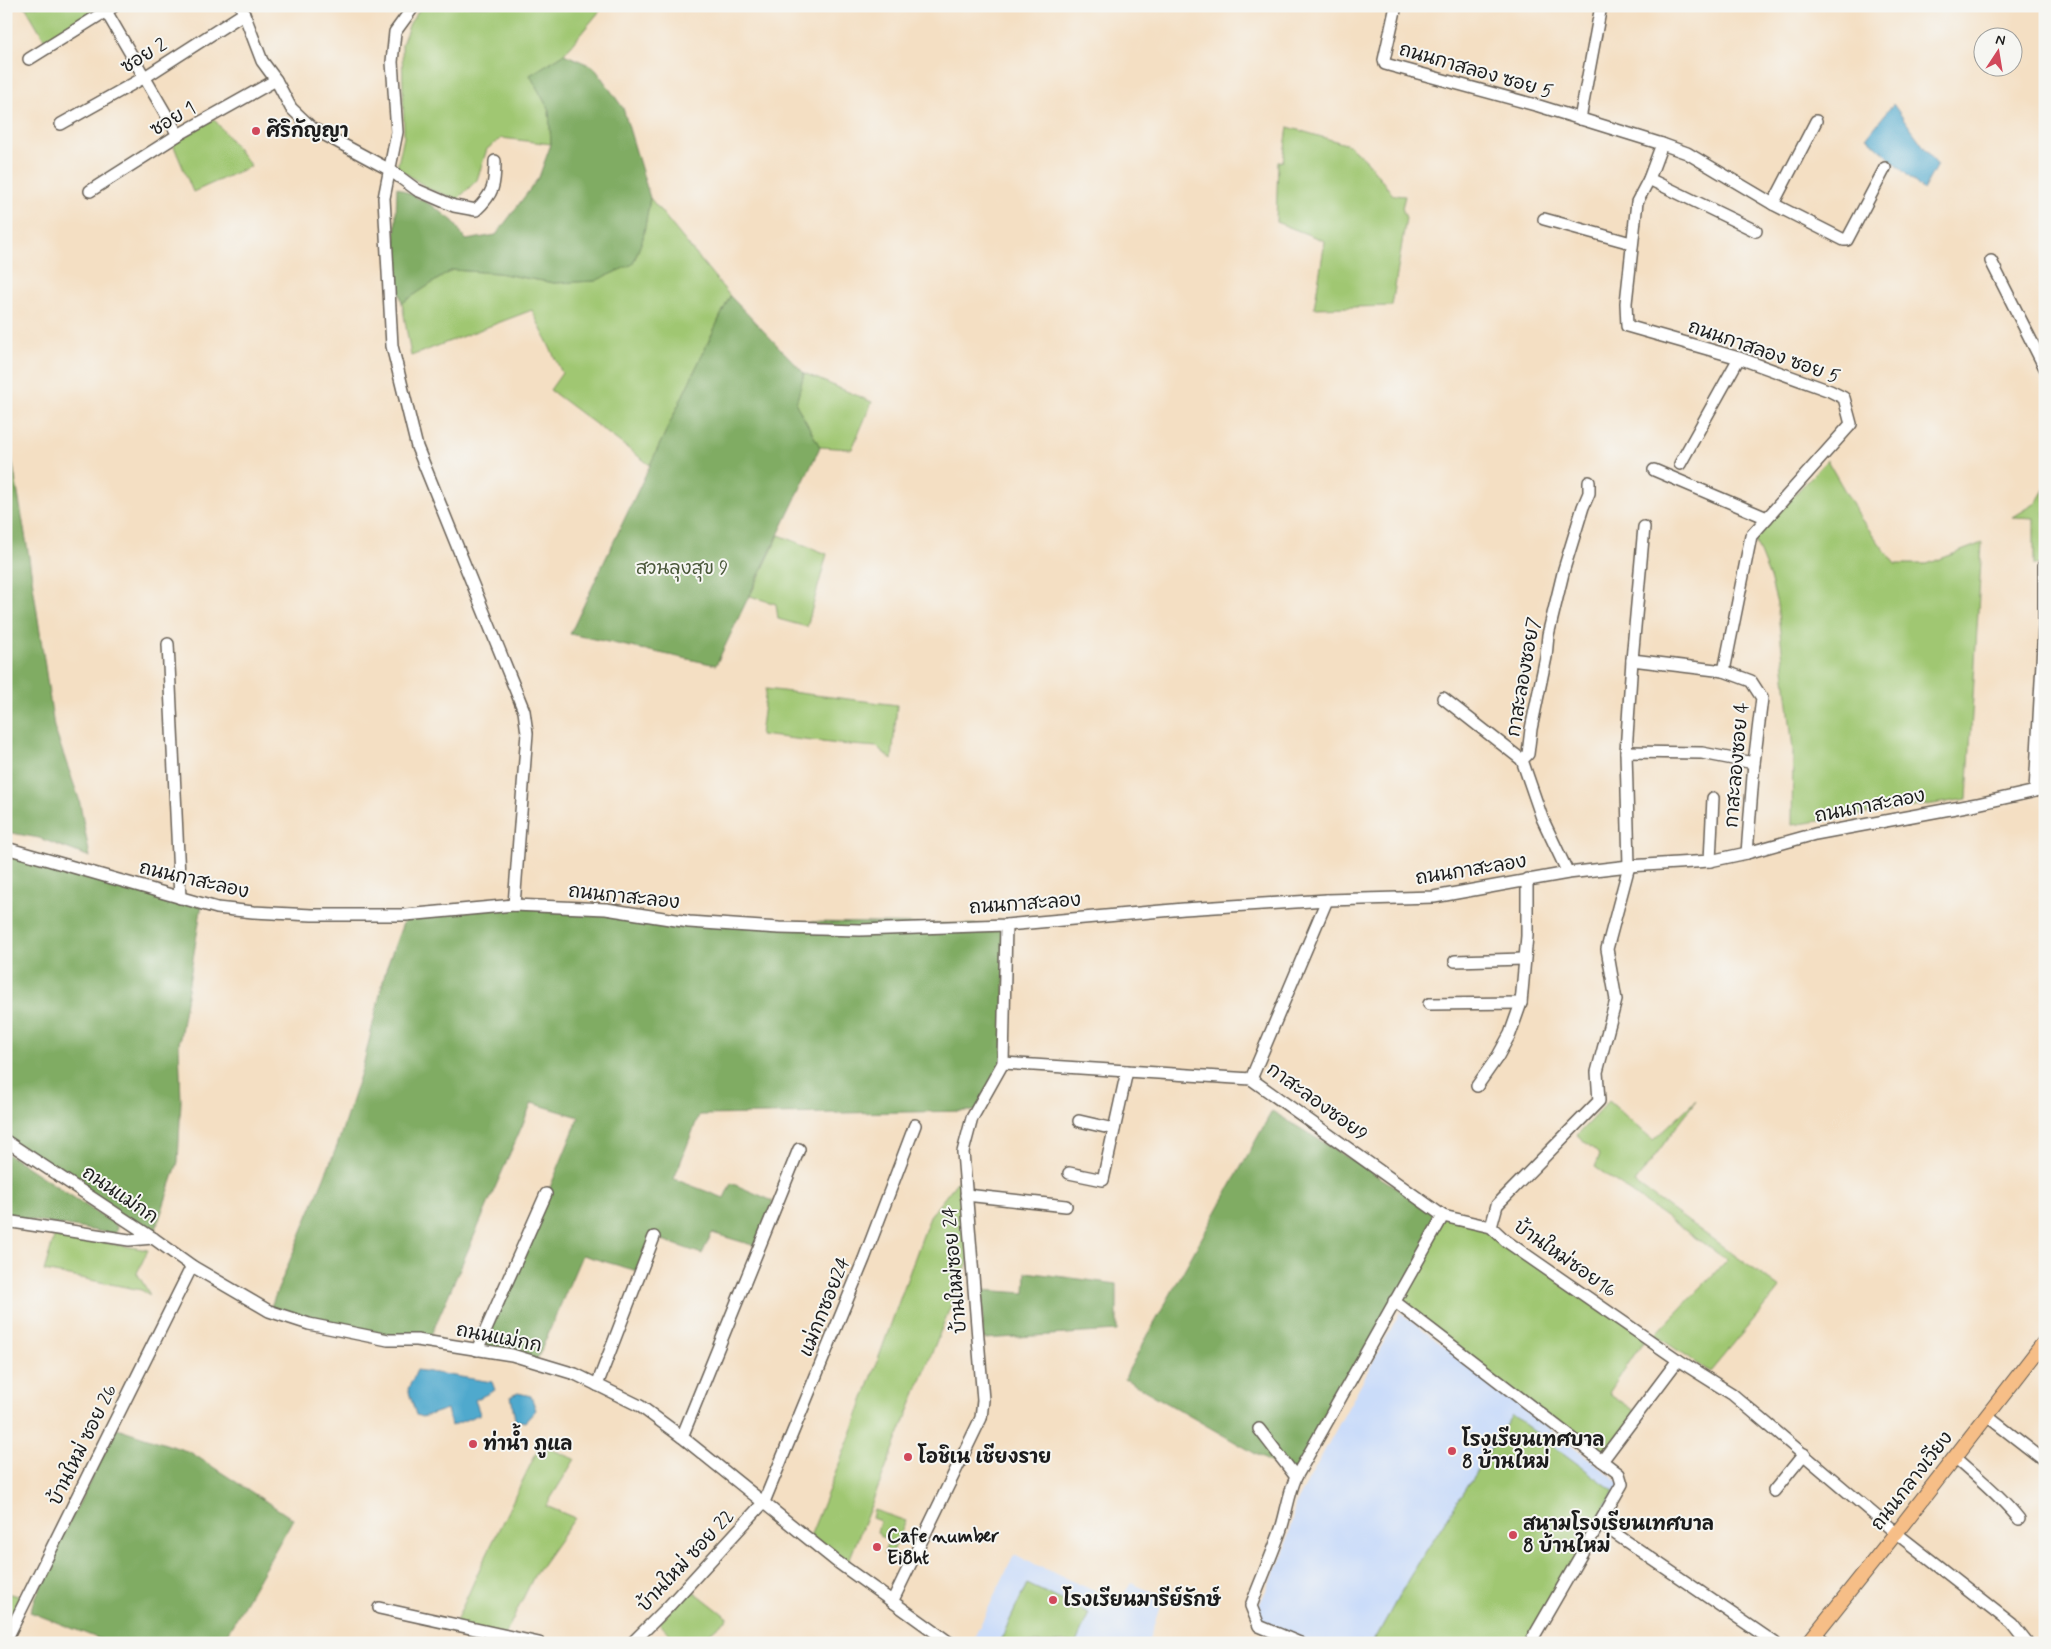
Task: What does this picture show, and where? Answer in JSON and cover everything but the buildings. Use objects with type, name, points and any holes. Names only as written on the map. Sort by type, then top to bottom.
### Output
[{"type":"main road","name":"ถนนกลางเวียง","points":[[1811,1639],[2045,1341]]},
{"type":"street","points":[[414,6],[395,32],[392,62],[397,132],[384,198],[392,346],[417,447],[524,711],[527,732],[514,905]]},
{"type":"street","name":"ถนนกาสลอง ซอย 5","points":[[1396,6],[1384,60],[1385,64],[1539,106],[1662,144],[1649,179],[1637,202],[1626,302],[1627,326],[1739,358],[1830,391],[1844,398],[1851,424],[1751,536],[1724,671]]},
{"type":"street","points":[[1580,119],[1601,6]]},
{"type":"street","points":[[29,59],[108,8],[178,135]]},
{"type":"street","points":[[242,10],[262,61],[276,80],[291,108],[312,128],[390,170],[417,190],[454,206],[476,210],[490,197],[495,183],[495,161]]},
{"type":"street","name":"ซอย 2","points":[[61,124],[145,77],[242,10]]},
{"type":"street","name":"ซอย 1","points":[[90,191],[178,135],[276,80]]},
{"type":"street","points":[[1773,204],[1816,121]]},
{"type":"street","points":[[1662,144],[1686,153],[1773,204],[1844,240],[1847,240],[1885,168]]},
{"type":"street","points":[[1649,179],[1756,231]]},
{"type":"street","points":[[1544,219],[1631,243]]},
{"type":"street","points":[[1991,261],[2045,368]]},
{"type":"street","points":[[1680,464],[1739,358]]},
{"type":"street","points":[[1654,470],[1767,518]]},
{"type":"street","name":"กาสะลองซอย7","points":[[1568,873],[1542,818],[1522,760],[1528,754],[1531,729],[1546,657],[1548,635],[1564,569],[1589,493],[1589,482]]},
{"type":"street","points":[[1629,866],[1626,752],[1644,527]]},
{"type":"street","points":[[2040,790],[2044,566]]},
{"type":"street","points":[[168,644],[180,898]]},
{"type":"street","points":[[1632,660],[1724,671]]},
{"type":"street","name":"กาสะลองซอย 4","points":[[1724,671],[1751,681],[1762,698],[1746,853]]},
{"type":"street","points":[[1443,698],[1522,760]]},
{"type":"street","points":[[1626,752],[1702,752],[1754,764]]},
{"type":"street","name":"ถนนกาสะลอง","points":[[6,848],[180,898],[226,909],[253,912],[312,915],[406,915],[514,905],[606,909],[689,922],[779,928],[860,930],[1006,924],[1184,909],[1327,900],[1434,897],[1568,873],[1629,866],[1710,861],[1815,834],[2040,790]]},
{"type":"street","points":[[1710,861],[1714,798]]},
{"type":"street","name":"บ้านใหม่ซอย16","points":[[1629,866],[1607,949],[1616,1000],[1597,1072],[1599,1101],[1497,1205],[1491,1227],[1506,1241],[1678,1360],[1732,1394],[1896,1533],[2012,1624],[2027,1643]]},
{"type":"street","points":[[1477,1086],[1498,1056],[1510,1034],[1521,1003],[1527,936],[1527,879]]},
{"type":"street","name":"กาสะลองซอย9","points":[[1327,900],[1251,1079],[1444,1216]]},
{"type":"street","name":"บ้านใหม่ซอย 24","points":[[892,1602],[981,1418],[983,1400],[963,1152],[972,1118],[1003,1063],[1006,924]]},
{"type":"street","points":[[1455,961],[1524,959]]},
{"type":"street","points":[[1429,1004],[1521,1003]]},
{"type":"street","points":[[1003,1063],[1251,1079]]},
{"type":"street","points":[[1069,1172],[1103,1180],[1127,1071]]},
{"type":"street","points":[[1079,1121],[1114,1129]]},
{"type":"street","name":"แม่กกซอย24","points":[[764,1502],[864,1259],[915,1125]]},
{"type":"street","name":"ถนนแม่กก","points":[[6,1141],[192,1266],[269,1311],[309,1324],[388,1340],[417,1340],[512,1355],[575,1374],[640,1406],[682,1437],[836,1561],[950,1643]]},
{"type":"street","points":[[682,1437],[799,1149]]},
{"type":"street","points":[[478,1350],[546,1194]]},
{"type":"street","points":[[966,1195],[1066,1206]]},
{"type":"street","points":[[1300,1643],[1259,1626],[1251,1606],[1282,1525],[1289,1493],[1296,1477],[1394,1301],[1444,1216],[1491,1227]]},
{"type":"street","points":[[6,1221],[129,1240],[153,1238]]},
{"type":"street","points":[[597,1385],[654,1237]]},
{"type":"street","name":"บ้านใหม่ ซอย 26","points":[[6,1640],[192,1266]]},
{"type":"street","points":[[1394,1301],[1619,1474],[1622,1484],[1601,1524],[1530,1643]]},
{"type":"street","points":[[1602,1461],[1678,1360]]},
{"type":"street","points":[[1987,1416],[2045,1461]]},
{"type":"street","points":[[1260,1429],[1296,1477]]},
{"type":"street","points":[[1774,1491],[1804,1454]]},
{"type":"street","points":[[1955,1457],[1993,1490],[2018,1519]]},
{"type":"street","name":"บ้านใหม่ ซอย 22","points":[[632,1643],[668,1607],[764,1502]]},
{"type":"street","points":[[1601,1524],[1774,1643]]},
{"type":"street","points":[[378,1608],[539,1643]]},
{"type":"street","points":[[1811,1639],[1826,1643]]},
{"type":"shaded area","name":"โรงเรียนเทศบาล 8 บ้านใหม่","points":[[1400,1312],[1622,1484],[1530,1643],[1300,1643],[1259,1626],[1257,1609],[1285,1551],[1295,1505]]},
{"type":"shaded area","name":"โรงเรียนมารีย์รักษ์","points":[[1014,1555],[1119,1602],[1131,1583],[1163,1597],[1148,1643],[984,1643],[974,1638]]},
{"type":"green space","points":[[25,6],[97,6],[98,8],[46,42]]},
{"type":"green space","points":[[422,6],[604,6],[564,54],[530,75],[549,110],[551,144],[502,138],[487,149],[477,180],[458,199],[431,190],[397,168],[404,137],[402,44],[410,23]]},
{"type":"green space","points":[[564,54],[594,67],[623,108],[650,198],[643,238],[633,264],[595,281],[554,283],[498,273],[452,270],[402,303],[394,272],[397,187],[433,206],[453,221],[466,240],[496,235],[539,177],[551,144],[549,110],[530,75]]},
{"type":"green space","points":[[214,119],[251,166],[193,192],[173,144]]},
{"type":"green space","points":[[1288,127],[1349,145],[1367,161],[1393,195],[1405,196],[1402,208],[1406,218],[1392,306],[1314,308],[1325,241],[1276,222],[1278,162],[1283,161]]},
{"type":"green space","points":[[650,198],[730,296],[650,465],[550,390],[562,373],[532,310],[411,356],[402,303],[452,270],[498,273],[554,283],[595,281],[633,263],[643,238]]},
{"type":"green space","name":"สวนลุงสุข 9","points":[[730,296],[804,373],[796,404],[820,447],[716,665],[570,634]]},
{"type":"green space","points":[[804,373],[872,402],[852,449],[820,447],[796,404]]},
{"type":"green space","points":[[6,442],[10,448],[28,551],[54,727],[79,799],[90,857],[39,838],[6,832]]},
{"type":"green space","points":[[1827,460],[1861,519],[1895,564],[1927,564],[1982,543],[1967,799],[1792,825],[1793,750],[1777,604],[1770,578],[1754,538]]},
{"type":"green space","points":[[2045,488],[2045,564],[2034,565],[2034,518],[2013,517],[2036,503]]},
{"type":"green space","points":[[779,535],[827,554],[807,627],[778,619],[776,604],[750,596]]},
{"type":"green space","points":[[766,689],[897,705],[892,760],[877,747],[760,735]]},
{"type":"green space","points":[[6,848],[202,904],[179,1044],[181,1101],[178,1162],[153,1238],[6,1141],[6,1014],[8,1000],[6,998]]},
{"type":"green space","points":[[514,905],[678,920],[1006,925],[1003,1063],[976,1111],[699,1115],[674,1179],[724,1198],[731,1183],[773,1201],[759,1247],[712,1233],[702,1254],[654,1237],[641,1272],[582,1255],[536,1362],[483,1350],[579,1117],[532,1103],[428,1342],[269,1311],[337,1146],[363,1066],[386,969],[406,915]]},
{"type":"green space","points":[[1696,1100],[1635,1183],[1780,1288],[1710,1372],[1655,1335],[1727,1260],[1595,1167],[1600,1155],[1577,1135],[1609,1101],[1653,1140]]},
{"type":"green space","points":[[1272,1111],[1443,1216],[1296,1477],[1125,1379]]},
{"type":"green space","points":[[6,1153],[117,1226],[115,1234],[6,1216]]},
{"type":"green space","points":[[964,1173],[971,1255],[846,1568],[809,1539],[851,1434],[930,1216]]},
{"type":"green space","points":[[1443,1216],[1491,1227],[1646,1337],[1609,1393],[1638,1413],[1602,1461],[1394,1301]]},
{"type":"green space","points":[[55,1234],[148,1250],[137,1273],[150,1295],[141,1290],[44,1271]]},
{"type":"green space","points":[[1026,1272],[1117,1284],[1117,1331],[983,1339],[982,1290],[1025,1293]]},
{"type":"green space","name":"สนามโรงเรียนเทศบาล 8 บ้านใหม่","points":[[1512,1415],[1614,1491],[1527,1643],[1373,1643],[1409,1578]]},
{"type":"green space","points":[[117,1428],[190,1452],[293,1519],[222,1643],[110,1643],[30,1612],[61,1539]]},
{"type":"green space","points":[[540,1445],[575,1459],[546,1506],[575,1518],[534,1576],[505,1635],[455,1624],[480,1568]]},
{"type":"green space","points":[[874,1510],[906,1521],[891,1556],[884,1553],[889,1540],[879,1536],[880,1534],[877,1532],[880,1521],[872,1518]]},
{"type":"green space","points":[[1027,1584],[1089,1613],[1076,1643],[1004,1643],[1000,1641]]},
{"type":"green space","points":[[691,1589],[728,1618],[698,1643],[678,1643],[659,1623]]},
{"type":"green space","points":[[6,1593],[27,1598],[6,1640]]},
{"type":"water","points":[[1893,104],[1937,165],[1923,190],[1867,137]]},
{"type":"water","points":[[417,1370],[492,1382],[495,1390],[475,1400],[480,1414],[451,1426],[447,1409],[422,1417],[416,1415],[408,1389]]},
{"type":"water","points":[[518,1393],[531,1396],[536,1410],[525,1422],[515,1420],[511,1396]]},
{"type":"place","name":"ศิริกัญญา","points":[[256,131]]},
{"type":"place","name":"ท่าน้ำ ภูแล","points":[[473,1444]]},
{"type":"place","name":"โรงเรียนเทศบาล 8 บ้านใหม่","points":[[1452,1451]]},
{"type":"place","name":"โอชิเน เชียงราย","points":[[908,1457]]},
{"type":"place","name":"สนามโรงเรียนเทศบาล 8 บ้านใหม่","points":[[1513,1535]]},
{"type":"place","name":"Cafe number Ei8ht","points":[[877,1547]]},
{"type":"place","name":"โรงเรียนมารีย์รักษ์","points":[[1053,1600]]}]
